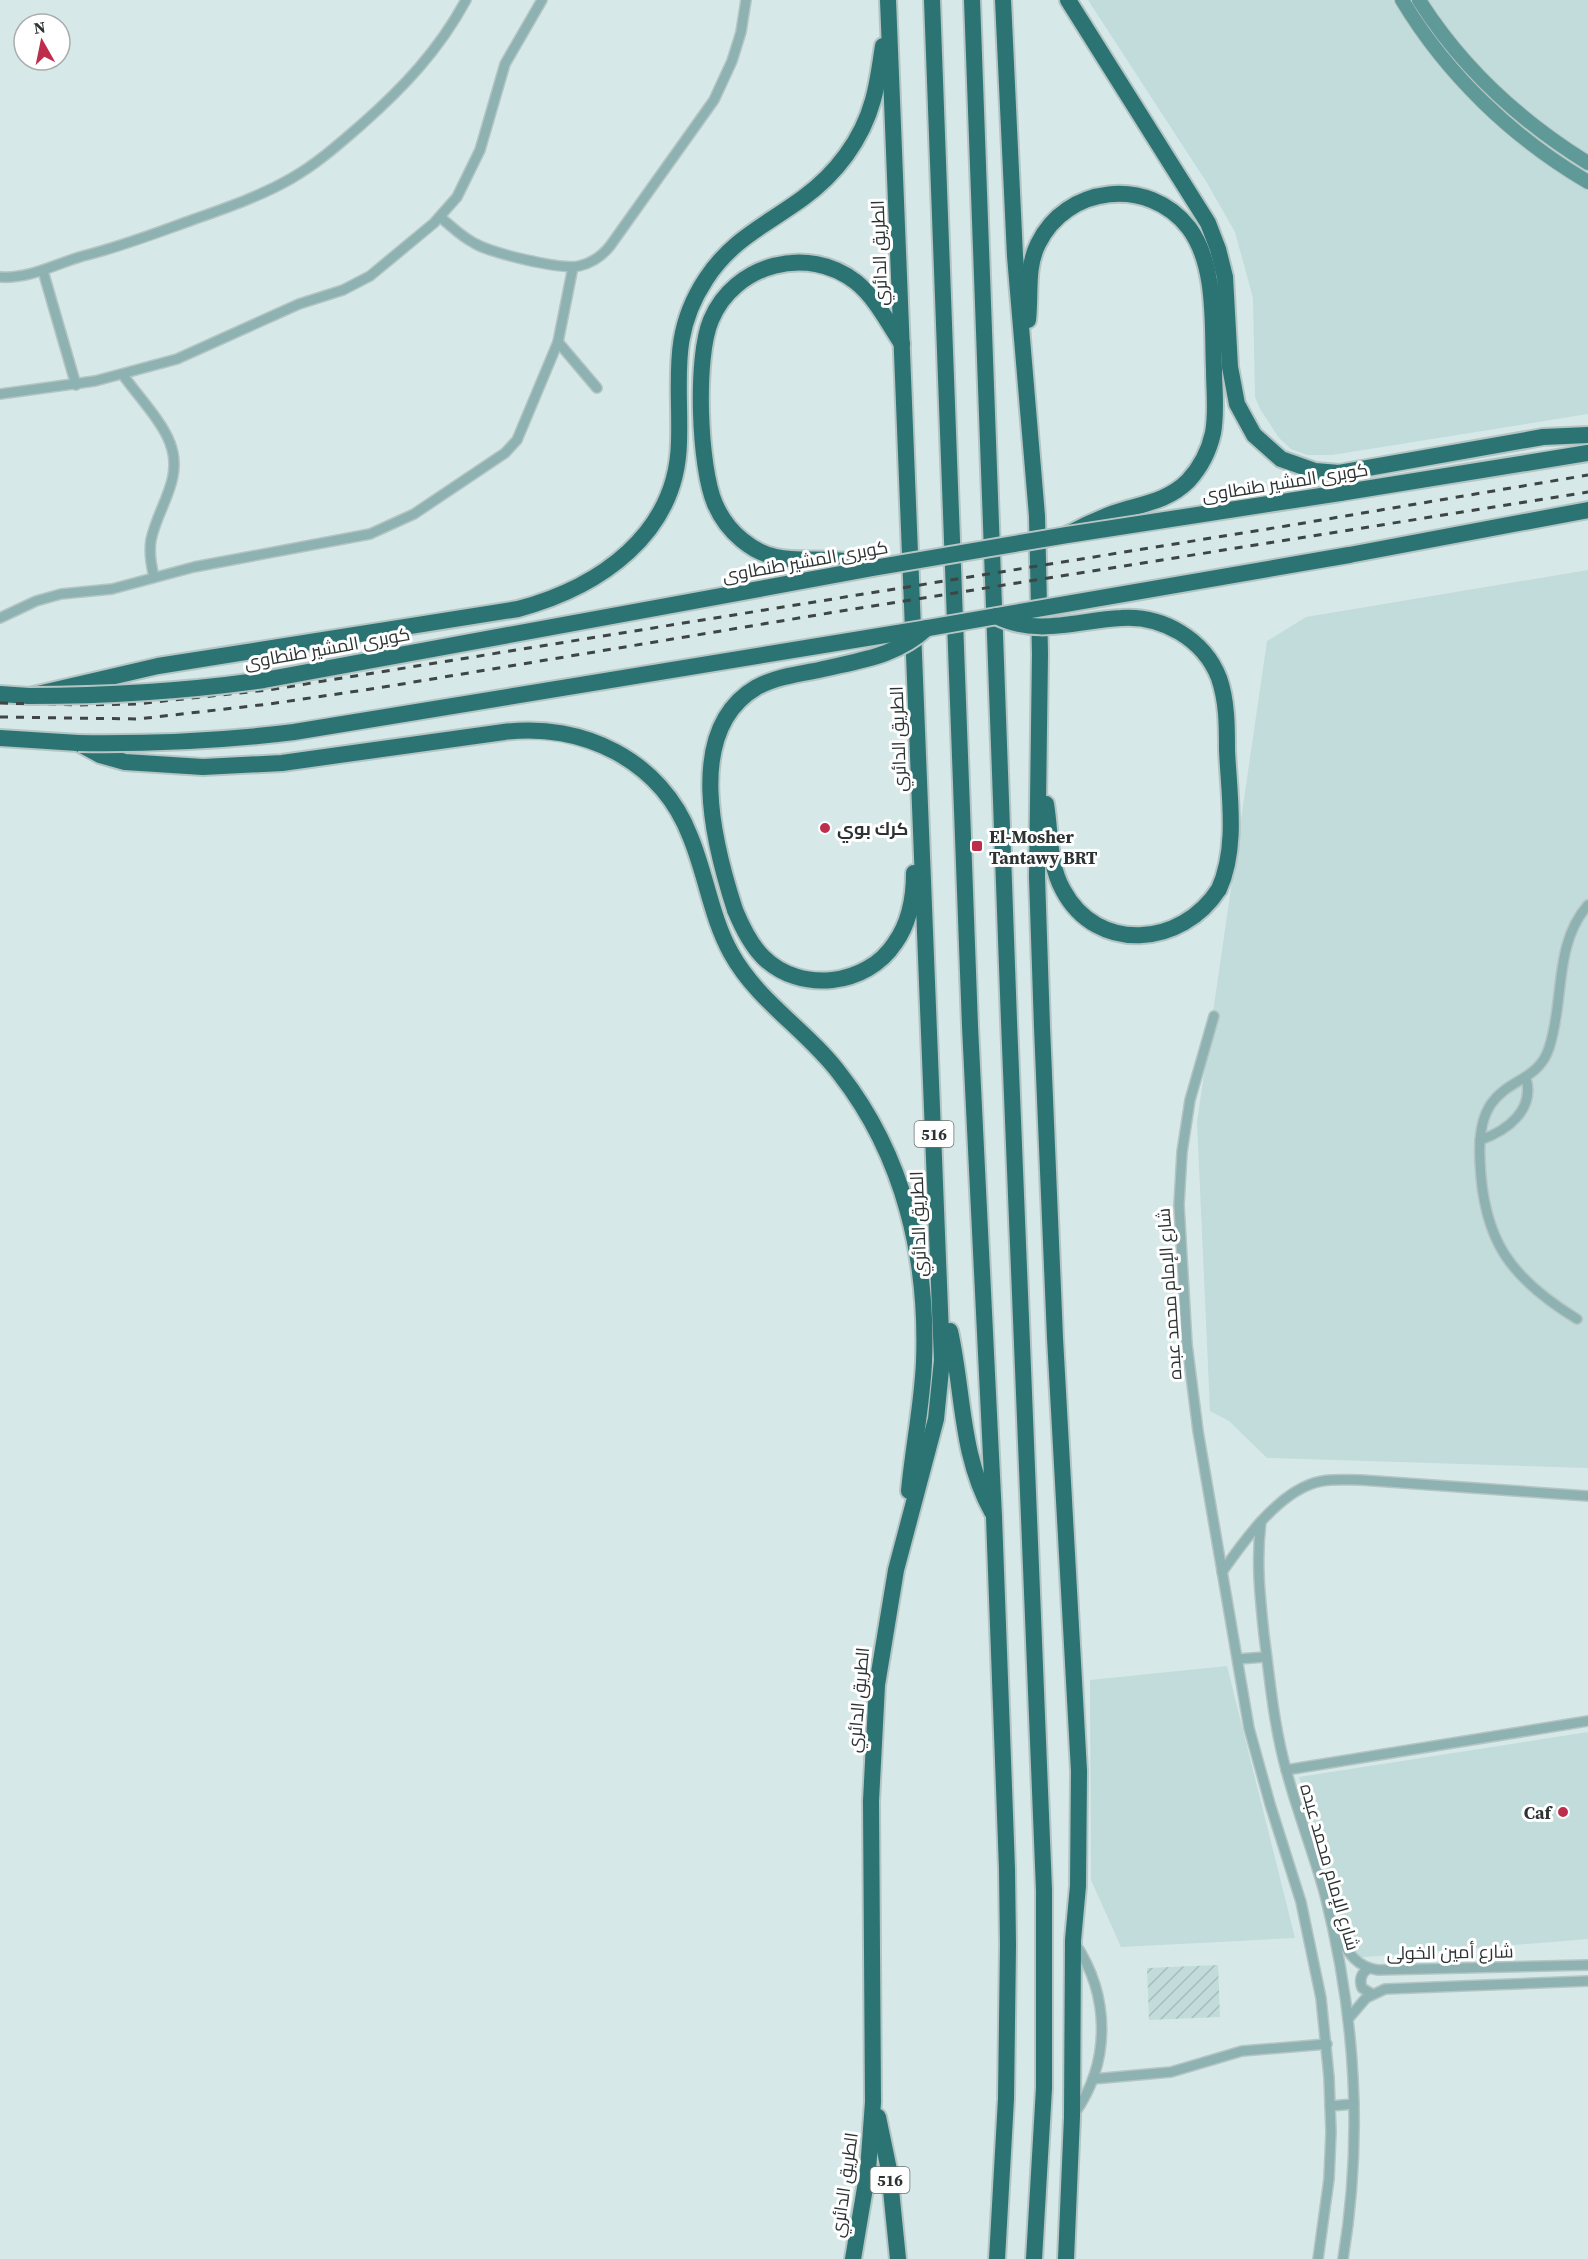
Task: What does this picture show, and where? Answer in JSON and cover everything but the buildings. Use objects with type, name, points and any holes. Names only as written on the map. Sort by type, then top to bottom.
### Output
[{"type":"highway","name":"الطريق الدائري","points":[[853,2259],[868,2170],[873,2102],[871,1801],[874,1724],[887,1618],[909,1521],[930,1449],[939,1400],[942,1360],[888,0]]},
{"type":"highway","name":"516","points":[[932,0],[970,1026],[994,1517],[1008,1946],[1006,2099],[997,2259]]},
{"type":"highway","points":[[972,0],[1008,1021],[1044,1878],[1044,2088],[1034,2259]]},
{"type":"highway","points":[[1003,0],[1014,245],[1033,463],[1039,569],[1037,877],[1047,1178],[1079,1771],[1078,1886],[1073,1941],[1072,2117],[1066,2259]]},
{"type":"highway","points":[[1068,0],[1208,223],[1225,277],[1233,392],[1247,425],[1271,452],[1304,468],[1339,472],[1543,437],[1588,435]]},
{"type":"highway","points":[[0,694],[29,696],[158,666],[518,609],[580,586],[621,560],[651,526],[666,500],[673,479],[679,442],[679,346],[686,319],[698,292],[714,267],[735,245],[758,226],[803,198],[832,173],[850,150],[870,112],[889,22]]},
{"type":"highway","points":[[1023,350],[1029,312],[1031,264],[1038,243],[1059,216],[1088,198],[1121,193],[1154,201],[1173,212],[1195,238],[1204,259],[1211,303],[1215,411],[1213,432],[1206,453],[1194,473],[1178,490],[1157,501],[1097,519],[1067,535]]},
{"type":"highway","points":[[873,568],[835,560],[783,559],[762,552],[734,533],[715,505],[709,483],[703,432],[703,356],[706,332],[716,309],[731,290],[750,275],[773,265],[810,263],[834,269],[864,289],[880,309],[902,345]]},
{"type":"highway","name":"كوبرى المشير طنطاوى","points":[[29,696],[171,692],[264,680],[873,568],[1588,453]]},
{"type":"highway","points":[[0,738],[78,743],[195,741],[294,732],[995,616],[1349,555],[1588,510]]},
{"type":"highway","points":[[995,616],[1021,624],[1042,627],[1121,618],[1145,619],[1179,631],[1202,651],[1218,676],[1226,719],[1230,844],[1227,868],[1219,889],[1196,916],[1165,932],[1131,935],[1097,924],[1078,910],[1059,882],[1051,852],[1046,807],[1038,776]]},
{"type":"highway","points":[[920,798],[915,838],[913,891],[909,914],[894,944],[871,967],[852,976],[831,981],[810,980],[789,974],[762,957],[746,936],[735,910],[720,853],[711,786],[711,764],[714,743],[728,715],[750,692],[768,682],[885,654],[911,642],[928,627]]},
{"type":"highway","points":[[78,743],[124,762],[229,767],[282,763],[519,730],[550,730],[579,736],[608,747],[633,762],[651,777],[675,806],[689,832],[717,923],[740,967],[770,1005],[809,1039],[838,1070],[877,1129],[897,1174],[915,1244],[924,1316],[922,1388],[912,1466],[909,1521]]},
{"type":"highway","points":[[941,1305],[952,1343],[970,1460],[980,1489],[994,1517]]},
{"type":"highway","name":"516","points":[[873,2102],[889,2170],[898,2259]]},
{"type":"street","points":[[0,277],[16,277],[43,271],[126,244],[252,198],[307,169],[336,147],[396,94],[438,45],[466,0]]},
{"type":"street","points":[[0,394],[76,385],[123,375],[177,359],[299,304],[357,284],[370,276],[441,218],[457,197],[486,133],[497,86],[505,64],[542,0]]},
{"type":"street","points":[[441,218],[465,238],[496,253],[573,267],[593,261],[610,246],[714,100],[735,54],[746,0]]},
{"type":"street","points":[[1402,0],[1425,34],[1471,91],[1512,128],[1588,182]]},
{"type":"street","points":[[1419,0],[1442,34],[1475,73],[1518,114],[1588,163]]},
{"type":"street","points":[[1560,164],[1568,151]]},
{"type":"street","points":[[0,618],[48,597],[112,589],[194,567],[356,537],[385,529],[414,514],[511,447],[521,433],[558,342],[573,267]]},
{"type":"street","points":[[43,271],[76,385]]},
{"type":"street","points":[[558,342],[597,387]]},
{"type":"street","points":[[123,375],[161,426],[173,453],[172,485],[151,540],[154,577]]},
{"type":"street","points":[[1577,1319],[1529,1284],[1508,1262],[1497,1245],[1483,1194],[1480,1140],[1483,1121],[1491,1105],[1503,1091],[1526,1078],[1539,1067],[1548,1053],[1566,947],[1573,926],[1588,905]]},
{"type":"street","name":"شارع الإمام محمد عبده","points":[[1215,1016],[1197,1074],[1185,1126],[1182,1152],[1179,1205],[1185,1315],[1190,1373],[1222,1572],[1255,1750],[1295,1878],[1318,1977],[1327,2044],[1330,2106],[1329,2179],[1318,2259]]},
{"type":"street","points":[[1480,1140],[1499,1132],[1520,1115],[1528,1098],[1526,1078]]},
{"type":"street","points":[[1222,1572],[1261,1522],[1297,1490],[1328,1480],[1361,1480],[1588,1496]]},
{"type":"street","name":"شارع الإمام محمد عبده","points":[[1261,1522],[1258,1573],[1269,1688],[1286,1770],[1318,1869],[1333,1929],[1348,2019],[1354,2104],[1353,2181],[1343,2259]]},
{"type":"street","points":[[1238,1659],[1266,1657]]},
{"type":"street","points":[[1286,1770],[1588,1721]]},
{"type":"street","name":"شارع أمين الخولى","points":[[1333,1929],[1351,1957],[1369,1968],[1383,1971],[1588,1965]]},
{"type":"street","points":[[1072,2117],[1093,2079],[1102,2041],[1101,2004],[1093,1977],[1073,1941]]},
{"type":"street","points":[[1348,2019],[1372,1994],[1365,1991],[1361,1984],[1361,1977],[1369,1968]]},
{"type":"street","name":"شارع أمين الخولى","points":[[1372,1994],[1384,1989],[1399,1987],[1588,1981]]},
{"type":"street","points":[[1093,2079],[1171,2072],[1242,2051],[1327,2044]]},
{"type":"street","points":[[1330,2106],[1354,2104]]},
{"type":"shaded area","points":[[1088,0],[1588,0],[1588,414],[1332,455],[1307,455],[1291,449],[1279,438],[1255,397],[1253,298],[1235,232],[1207,183]]},
{"type":"shaded area","points":[[1588,570],[1588,1468],[1267,1458],[1229,1421],[1210,1411],[1197,1122],[1267,641],[1306,617]]},
{"type":"shaded area","points":[[1227,1666],[1295,1938],[1121,1947],[1091,1880],[1090,1680]]},
{"type":"shaded area","points":[[1588,1732],[1588,1939],[1353,1958],[1299,1777]]},
{"type":"shaded area","points":[[1218,1965],[1220,2017],[1149,2020],[1147,1968]]},
{"type":"railway","points":[[0,703],[136,704],[268,690],[1588,475]]},
{"type":"railway","points":[[0,717],[138,719],[269,704],[1588,492]]},
{"type":"place","name":"كرك بوي","points":[[825,828]]},
{"type":"place","name":"El-Mosher Tantawy BRT","points":[[977,846]]},
{"type":"place","name":"Caf","points":[[1563,1812]]}]
